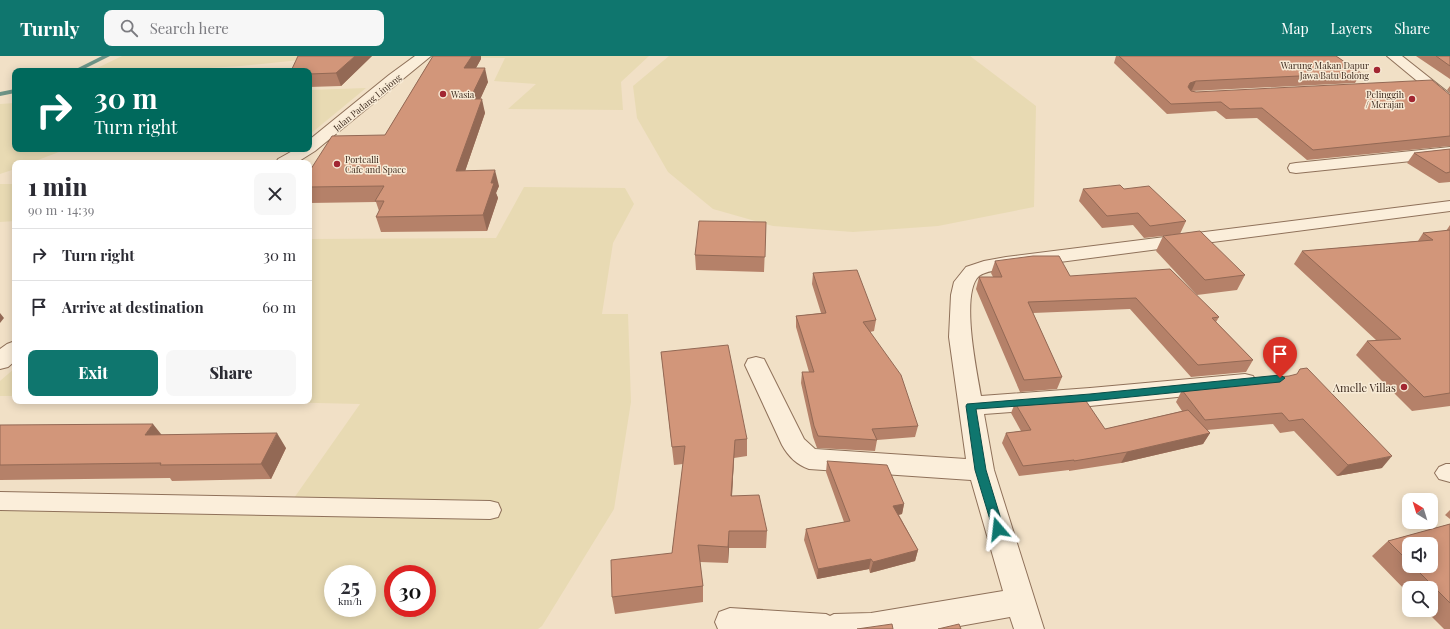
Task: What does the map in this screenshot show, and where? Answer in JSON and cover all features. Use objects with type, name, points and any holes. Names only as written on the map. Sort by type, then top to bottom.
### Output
[{"type":"street","name":"Jalan Padang Linjong","points":[[312,145],[343,123],[382,88],[424,56]]},
{"type":"street","points":[[1394,56],[1450,100]]},
{"type":"street","points":[[1412,85],[1428,84]]},
{"type":"street","name":"Jalan Padang Linjong","points":[[289,160],[302,152]]},
{"type":"street","points":[[1296,168],[1450,152]]},
{"type":"street","points":[[834,629],[871,628],[1024,616],[981,470],[960,337],[961,295],[964,282],[974,272],[984,267],[1450,206]]},
{"type":"street","points":[[0,361],[12,351]]},
{"type":"street","points":[[756,365],[795,445],[809,459],[981,470]]},
{"type":"street","points":[[971,406],[1090,397],[1264,380]]},
{"type":"street","points":[[730,622],[826,629]]},
{"type":"lane","points":[[0,501],[490,510]]},
{"type":"shaded area","points":[[122,56],[339,56],[208,68],[97,68]]},
{"type":"shaded area","points":[[649,56],[621,82],[623,110],[508,109],[536,84],[494,81],[505,58],[440,57]]},
{"type":"shaded area","points":[[669,56],[970,56],[1036,106],[1034,207],[938,226],[853,232],[773,226],[713,209],[668,172],[637,118],[633,86]]},
{"type":"shaded area","points":[[366,88],[312,133],[312,90]]},
{"type":"shaded area","points":[[12,103],[12,152],[59,152],[38,160],[12,160],[12,170],[0,174],[0,104]]},
{"type":"shaded area","points":[[0,184],[12,184],[12,221],[0,222]]},
{"type":"shaded area","points":[[524,187],[625,188],[634,204],[613,243],[602,314],[628,314],[631,402],[614,509],[542,626],[538,629],[0,629],[0,501],[294,498],[360,404],[312,403],[312,239],[496,238]]},
{"type":"shaded area","points":[[12,371],[12,396],[0,396],[0,381]]},
{"type":"building","points":[[298,56],[355,56],[336,73],[312,74],[312,68],[292,68]]},
{"type":"building","points":[[433,56],[472,56],[464,68],[485,68],[470,99],[482,99],[456,171],[495,170],[491,183],[494,183],[483,215],[376,217],[384,201],[375,201],[384,186],[312,187],[312,167],[332,136],[385,135]]},
{"type":"building","points":[[1119,56],[1336,56],[1361,73],[1196,81],[1190,83],[1188,87],[1191,91],[1196,92],[1432,80],[1450,95],[1450,136],[1313,150],[1262,108],[1230,109],[1221,102],[1171,104]]},
{"type":"building","points":[[1436,56],[1450,56],[1450,66]]},
{"type":"building","points":[[1450,149],[1450,172],[1446,173],[1414,153]]},
{"type":"building","points":[[1120,185],[1124,189],[1149,186],[1186,221],[1150,226],[1138,213],[1107,216],[1083,189]]},
{"type":"building","points":[[699,221],[766,222],[765,257],[695,255]]},
{"type":"building","points":[[1450,230],[1450,393],[1424,397],[1367,341],[1401,339],[1302,251],[1433,240],[1423,233]]},
{"type":"building","points":[[1200,231],[1245,275],[1205,280],[1163,236]]},
{"type":"building","points":[[1033,256],[1059,256],[1070,276],[1170,269],[1219,317],[1212,318],[1253,360],[1198,365],[1136,298],[1028,302],[1062,377],[1024,380],[979,277],[1002,277],[995,261]]},
{"type":"building","points":[[857,270],[876,320],[863,322],[901,375],[918,426],[872,429],[877,440],[818,436],[814,426],[802,372],[814,372],[796,316],[826,313],[813,273]]},
{"type":"building","points":[[728,345],[747,439],[735,440],[731,496],[759,495],[767,531],[729,531],[728,547],[698,545],[703,586],[612,597],[611,560],[672,553],[685,446],[672,447],[661,352]]},
{"type":"building","points":[[1307,368],[1392,456],[1348,465],[1303,419],[1289,421],[1282,413],[1205,420],[1182,390],[1218,387],[1215,383],[1289,376],[1297,374],[1300,369]]},
{"type":"building","points":[[1084,398],[1105,429],[1188,410],[1210,433],[1127,452],[1074,461],[1023,466],[1006,433],[1031,430],[1015,403]]},
{"type":"building","points":[[153,424],[145,435],[277,433],[261,464],[160,465],[161,463],[0,465],[0,425]]},
{"type":"building","points":[[827,461],[887,465],[904,504],[893,506],[918,550],[873,562],[871,559],[818,569],[806,529],[850,521]]},
{"type":"building","points":[[1450,524],[1450,603],[1438,591],[1438,581],[1428,581],[1420,573],[1438,573],[1438,537],[1403,537],[1432,529],[1438,529],[1438,527]]},
{"type":"building","points":[[1402,537],[1402,555],[1388,541]]},
{"type":"building","points":[[892,624],[893,629],[857,629]]},
{"type":"building","points":[[959,624],[961,629],[938,629]]},
{"type":"waterway","points":[[81,68],[107,56]]},
{"type":"waterway","points":[[0,94],[12,92]]},
{"type":"place","name":"Warung Makan Dapur Jawa Batu Bolong","points":[[1377,70]]},
{"type":"place","name":"Wasia","points":[[443,94]]},
{"type":"place","name":"Pelinggih / Merajan","points":[[1412,99]]},
{"type":"place","name":"Portcalli Cafe and Space","points":[[337,164]]},
{"type":"place","name":"Amelle Villas","points":[[1404,387]]},
{"type":"route","points":[[998,529],[981,470],[971,406],[1090,397],[1280,378]]}]
